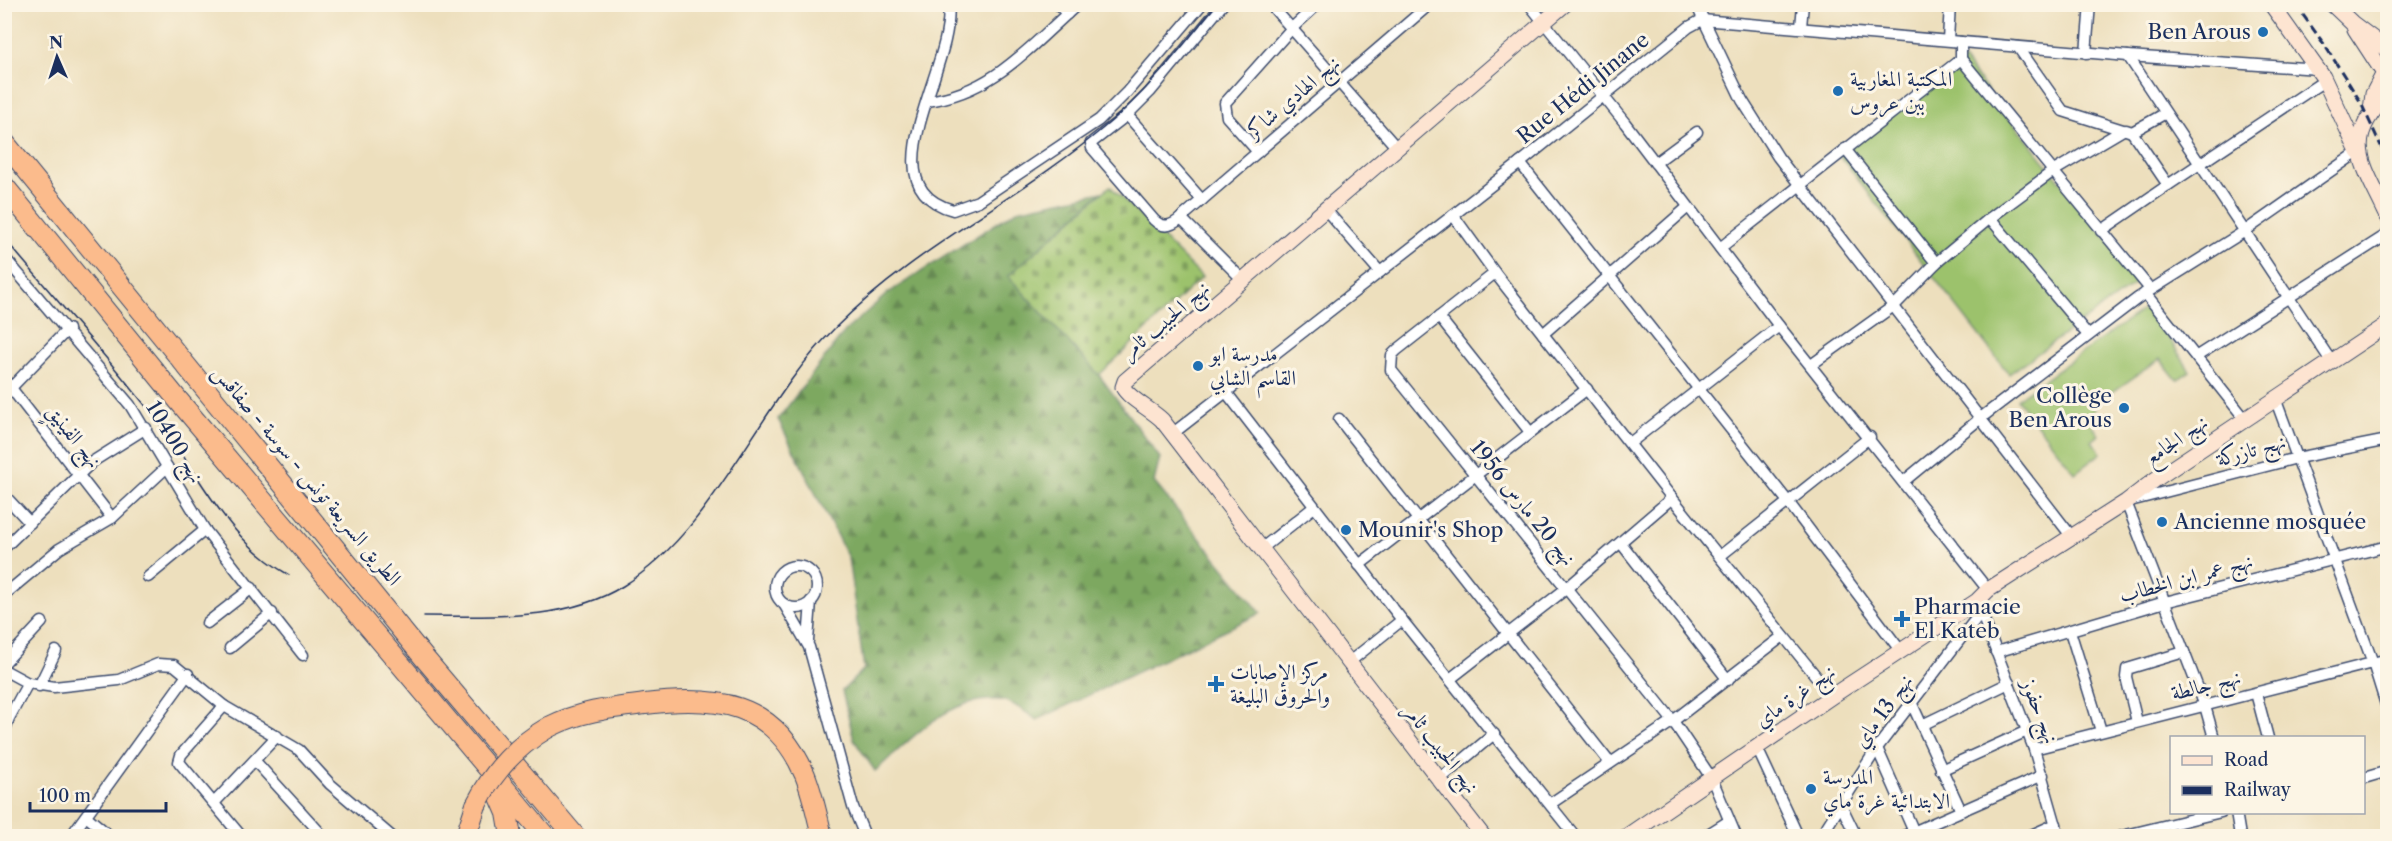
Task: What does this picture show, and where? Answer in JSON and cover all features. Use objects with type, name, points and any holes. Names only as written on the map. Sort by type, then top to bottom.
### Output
[{"type":"highway","name":"الطريق السريعة تونس - سوسة - صفاقس","points":[[4,142],[426,660],[574,837]]},
{"type":"highway","points":[[4,186],[178,400],[545,837]]},
{"type":"highway","points":[[466,837],[481,810],[495,773],[510,755],[552,731],[596,710],[679,700],[712,700],[734,706],[764,722],[790,748],[808,784],[822,837]]},
{"type":"highway","points":[[552,731],[603,719],[681,710],[715,712],[739,720],[759,730],[784,758],[798,788],[809,837]]},
{"type":"highway","points":[[486,769],[507,813],[512,837]]},
{"type":"highway","points":[[479,837],[481,810]]},
{"type":"street","points":[[948,4],[946,45],[914,146],[915,174],[928,199],[953,210],[964,208],[1079,134],[1108,112],[1202,4]]},
{"type":"street","points":[[1058,4],[1067,14]]},
{"type":"street","points":[[927,101],[962,95],[1001,73],[1078,4]]},
{"type":"street","points":[[1223,4],[1150,92],[1127,115],[1090,145],[1158,224],[1170,226],[1181,218],[1244,281]]},
{"type":"street","points":[[1269,4],[1397,148]]},
{"type":"street","points":[[1258,152],[1227,117],[1225,103],[1291,29],[1318,4]]},
{"type":"street","name":"نهج الهادي شاكر","points":[[1181,218],[1430,4]]},
{"type":"street","name":"نهج حفوز","points":[[1529,4],[1604,97],[1779,326],[1870,437],[1903,482],[1982,601],[1996,652],[2043,774],[2059,837]]},
{"type":"street","name":"نهج الحبيب ثامر","points":[[1483,837],[1155,412],[1124,391],[1124,384],[1565,4]]},
{"type":"street","points":[[1696,4],[1753,121],[1798,185],[1895,306],[1926,350],[1982,417],[2072,537]]},
{"type":"street","points":[[1801,27],[1803,4]]},
{"type":"street","points":[[1948,40],[1950,4]]},
{"type":"street","points":[[2086,53],[2090,4]]},
{"type":"street","points":[[2271,4],[2321,75],[2388,217]]},
{"type":"street","points":[[2344,12],[2388,50]]},
{"type":"street","points":[[1903,482],[1982,417],[2148,291],[2245,231],[2358,152],[2363,127],[2371,110],[2373,93],[2385,71],[2344,12]]},
{"type":"street","points":[[1702,20],[1948,40],[2321,75]]},
{"type":"street","name":"Rue Hédi Jinane","points":[[1172,434],[1604,97],[1689,27],[1702,20]]},
{"type":"street","points":[[1961,42],[1960,59],[2101,231],[2245,420]]},
{"type":"street","points":[[2018,47],[2063,111],[2128,131],[2168,185]]},
{"type":"street","points":[[2128,56],[2164,114],[2331,361]]},
{"type":"street","points":[[1720,248],[1960,59]]},
{"type":"street","points":[[2101,231],[2321,75]]},
{"type":"street","points":[[2371,110],[2388,95]]},
{"type":"street","points":[[1811,365],[1895,306],[1936,263],[1990,218],[2052,172],[2164,114]]},
{"type":"street","points":[[1127,115],[1202,200]]},
{"type":"street","points":[[1656,164],[1697,132]]},
{"type":"street","points":[[1845,149],[1936,263]]},
{"type":"street","points":[[1520,163],[1789,503],[1900,650]]},
{"type":"street","points":[[1543,334],[1688,207]]},
{"type":"street","points":[[1326,210],[1380,272]]},
{"type":"street","points":[[1453,215],[1495,273],[1672,498],[1832,696]]},
{"type":"street","points":[[1990,218],[2088,335]]},
{"type":"street","points":[[2198,356],[2388,234]]},
{"type":"street","name":"نهج 10400","points":[[4,257],[68,329],[130,405],[146,428],[205,530],[303,655]]},
{"type":"street","name":"نهج 20 مارس 1956","points":[[1495,273],[1392,355],[1391,370],[1673,721],[1712,779],[1736,837]]},
{"type":"street","points":[[1439,316],[1530,432]]},
{"type":"street","name":"نهج الجامع","points":[[1982,601],[2156,479],[2388,324]]},
{"type":"street","points":[[1630,443],[1779,326]]},
{"type":"street","points":[[9,392],[68,329]]},
{"type":"street","name":"نهج الفينيقٍ","points":[[4,379],[9,392],[79,474],[112,518]]},
{"type":"street","points":[[1359,565],[1587,389]]},
{"type":"street","points":[[1226,392],[1402,620],[1575,837]]},
{"type":"street","points":[[2275,398],[2373,663],[2388,711]]},
{"type":"street","points":[[1339,419],[1610,763]]},
{"type":"street","points":[[4,548],[99,457],[146,428]]},
{"type":"street","points":[[1720,556],[1870,437]]},
{"type":"street","name":"نهج تازركة","points":[[2126,502],[2297,458],[2388,440]]},
{"type":"street","points":[[4,595],[59,549],[112,518],[167,467]]},
{"type":"street","points":[[4,495],[30,523]]},
{"type":"street","points":[[1450,679],[1567,588],[1672,498]]},
{"type":"street","points":[[2126,502],[2205,706],[2213,736]]},
{"type":"street","points":[[1261,549],[1314,507]]},
{"type":"street","points":[[148,577],[205,530]]},
{"type":"street","points":[[1621,543],[1728,680]]},
{"type":"street","name":"نهج عمر ابن الخطاب","points":[[1996,652],[2165,602],[2388,546]]},
{"type":"street","points":[[809,647],[811,601],[815,594],[816,580],[807,569],[794,566],[781,571],[775,582],[776,595],[784,604],[809,647],[853,807],[864,835]]},
{"type":"street","points":[[207,623],[252,588]]},
{"type":"street","points":[[784,604],[798,608],[811,601]]},
{"type":"street","name":"نهج غرة ماي","points":[[1627,837],[1900,650],[1982,601]]},
{"type":"street","name":"نهج 13 ماي","points":[[1821,837],[1877,748],[1912,704],[1982,601]]},
{"type":"street","points":[[230,648],[272,613]]},
{"type":"street","points":[[1348,663],[1402,620]]},
{"type":"street","points":[[4,663],[42,622]]},
{"type":"street","points":[[2070,631],[2101,731]]},
{"type":"street","points":[[1550,804],[1673,721],[1783,636]]},
{"type":"street","points":[[4,732],[7,717],[34,684],[56,651]]},
{"type":"street","points":[[2137,722],[2126,677],[2127,669],[2184,652]]},
{"type":"street","name":"نهج جالطة","points":[[2034,749],[2388,658]]},
{"type":"street","points":[[4,670],[34,684],[54,687],[120,680],[164,663],[174,664],[224,706],[299,750],[330,784],[391,837]]},
{"type":"street","points":[[71,837],[188,674]]},
{"type":"street","points":[[1922,725],[2009,683]]},
{"type":"street","points":[[2256,693],[2267,736]]},
{"type":"street","points":[[1912,704],[1961,811]]},
{"type":"street","points":[[224,706],[181,755],[179,762],[214,803],[237,835]]},
{"type":"street","points":[[1941,770],[2027,731]]},
{"type":"street","points":[[1438,780],[1494,734]]},
{"type":"street","points":[[214,803],[277,736]]},
{"type":"street","points":[[1757,748],[1797,834],[1785,837]]},
{"type":"street","points":[[1877,748],[1909,834],[2043,774]]},
{"type":"street","points":[[255,761],[323,837]]},
{"type":"street","points":[[2365,778],[2388,771]]},
{"type":"street","points":[[1842,807],[1856,837]]},
{"type":"street","points":[[2122,837],[2217,814]]},
{"type":"street","points":[[2236,814],[2240,837]]},
{"type":"street","points":[[86,816],[110,837]]},
{"type":"street","points":[[1705,837],[1729,821]]},
{"type":"street","points":[[2029,837],[2056,824]]},
{"type":"green space","points":[[1963,60],[2140,280],[2009,374],[1839,155]]},
{"type":"green space","points":[[1110,186],[1202,277],[1099,375],[1008,276]]},
{"type":"green space","points":[[1102,192],[1008,276],[1099,375],[1160,458],[1154,482],[1261,613],[1037,720],[1005,701],[986,700],[967,703],[934,721],[875,771],[854,740],[842,691],[864,669],[848,558],[778,419],[845,331],[888,293],[1017,210]]},
{"type":"green space","points":[[2148,306],[2190,371],[2177,380],[2160,359],[2094,405],[2095,411],[2087,417],[2099,435],[2092,441],[2101,453],[2075,473],[2017,399]]},
{"type":"tram line","points":[[424,616],[500,616],[577,606],[600,598],[623,586],[656,562],[685,532],[711,499],[782,392],[835,328],[899,272],[1040,176],[1108,124],[1152,82],[1217,4]]},
{"type":"tram line","points":[[4,238],[144,404],[233,527],[249,545],[289,575]]},
{"type":"railway","points":[[2295,4],[2324,44],[2360,101],[2388,161]]},
{"type":"place","name":"Ben Arous","points":[[2263,32]]},
{"type":"place","name":"المكتبة المغاربية ببن عروس","points":[[1838,91]]},
{"type":"place","name":"مدرسة ابو القاسم الشابي","points":[[1198,366]]},
{"type":"place","name":"Collège Ben Arous","points":[[2124,408]]},
{"type":"place","name":"Ancienne mosquée","points":[[2162,522]]},
{"type":"place","name":"Mounir's Shop","points":[[1346,530]]},
{"type":"place","name":"Pharmacie El Kateb","points":[[1902,619]]},
{"type":"place","name":"مركز الإصابات والحروق البليغة","points":[[1216,684]]},
{"type":"place","name":"المدرسة الابتدائية غرة ماي","points":[[1811,789]]}]
